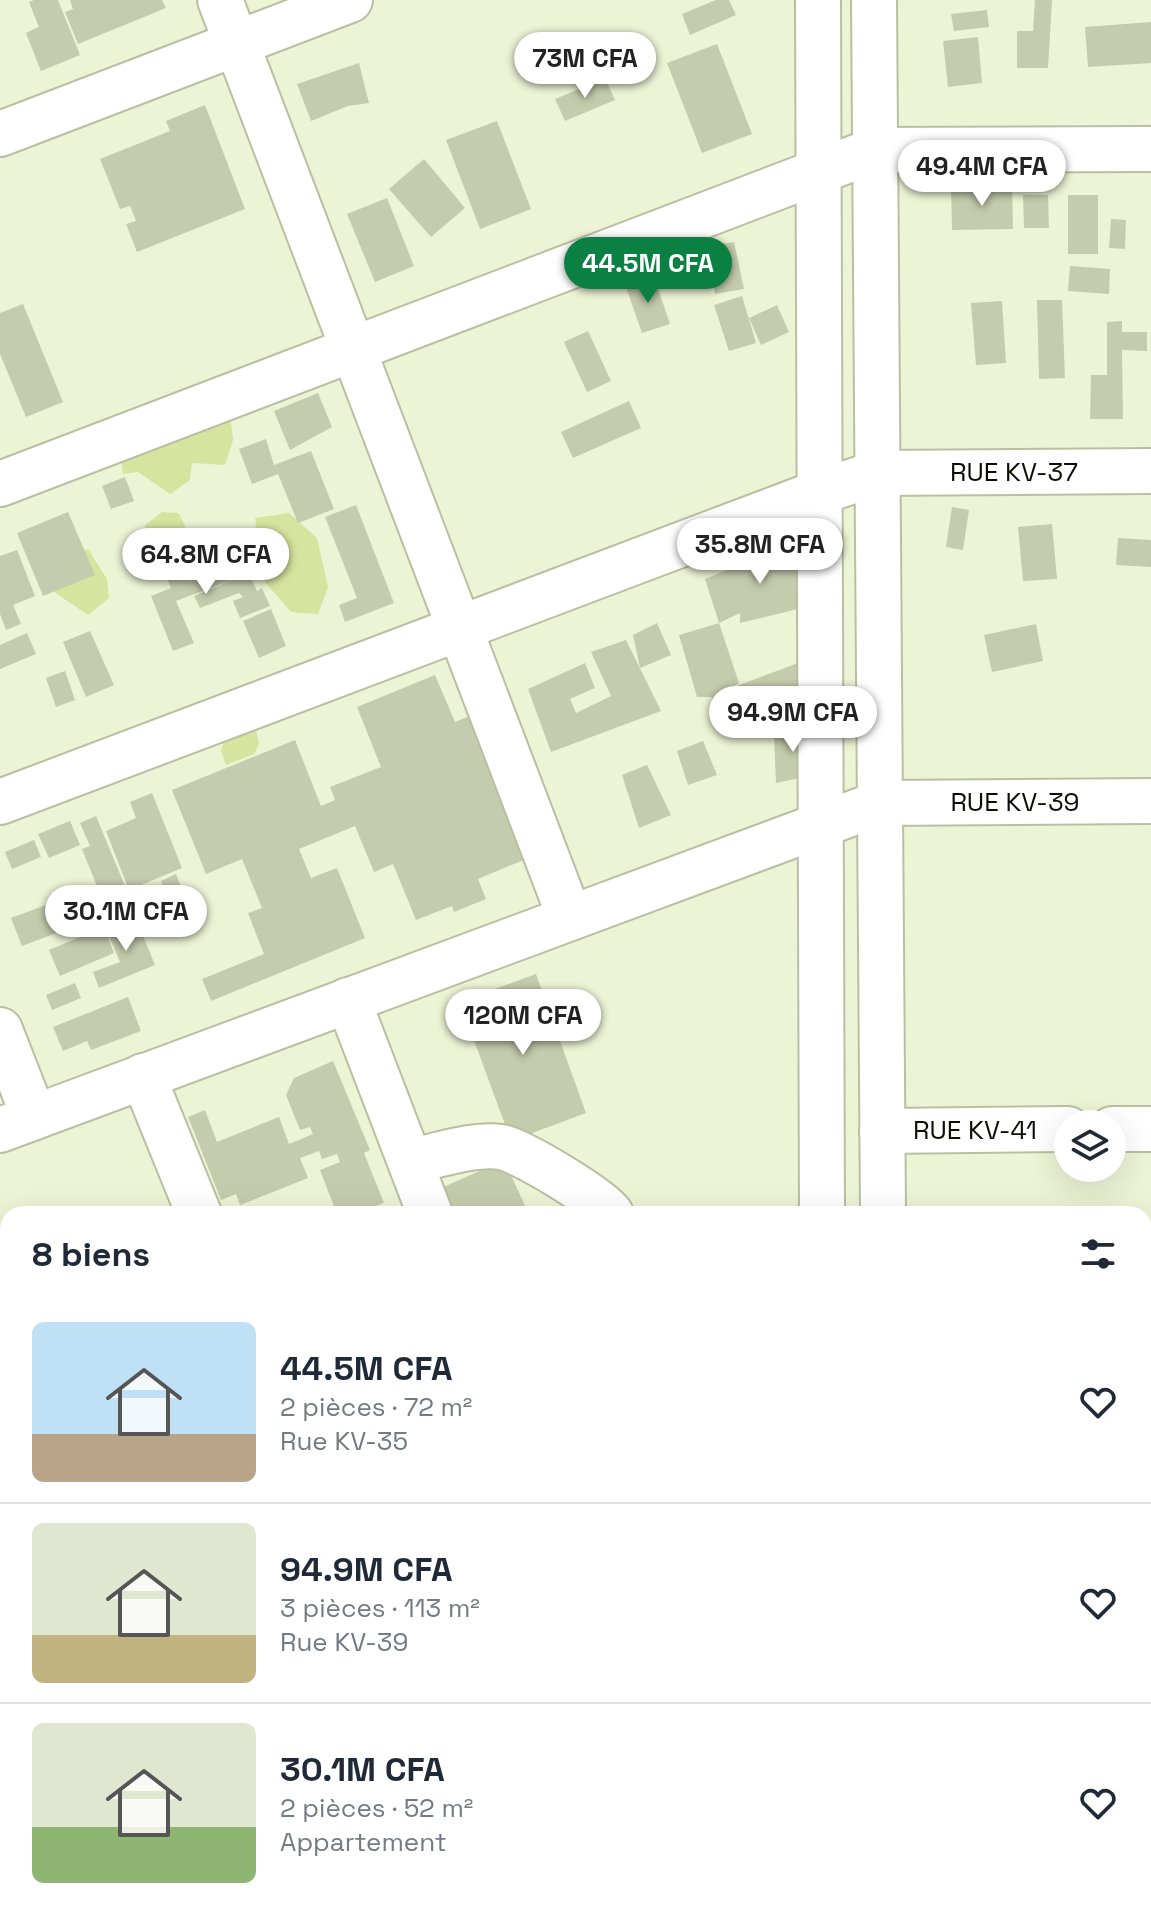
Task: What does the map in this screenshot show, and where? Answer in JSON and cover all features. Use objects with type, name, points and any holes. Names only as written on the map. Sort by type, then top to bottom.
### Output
[{"type":"street","points":[[220,0],[570,918]]},
{"type":"street","points":[[0,134],[350,0]]},
{"type":"street","points":[[818,0],[822,1206]]},
{"type":"street","points":[[874,0],[883,1206]]},
{"type":"street","points":[[0,484],[875,150],[1151,149]]},
{"type":"street","name":"RUE KV-37","points":[[0,802],[877,473],[1151,471]]},
{"type":"street","name":"RUE KV-39","points":[[17,1123],[821,822],[880,803],[1151,801]]},
{"type":"street","points":[[348,1000],[427,1206]]},
{"type":"street","points":[[0,1030],[17,1123]]},
{"type":"street","points":[[143,1076],[196,1206]]},
{"type":"street","name":"RUE KV-41","points":[[821,1091],[882,1111],[1054,1128]]},
{"type":"street","points":[[1126,1129],[1151,1129]]},
{"type":"street","points":[[410,1161],[490,1147],[510,1150],[597,1199],[604,1206]]},
{"type":"green space","points":[[229,405],[233,440],[225,465],[192,463],[190,480],[170,494],[138,472],[123,474],[120,450]]},
{"type":"green space","points":[[162,512],[178,513],[186,529],[183,550],[165,569],[151,564],[145,525]]},
{"type":"green space","points":[[289,513],[317,538],[328,587],[318,614],[291,612],[265,582],[255,518]]},
{"type":"green space","points":[[88,549],[107,579],[109,598],[88,615],[54,592],[59,555]]},
{"type":"green space","points":[[255,723],[259,744],[254,754],[226,765],[221,751],[228,730]]},
{"type":"building","points":[[58,0],[80,55],[41,71],[26,33],[39,27],[29,2]]},
{"type":"building","points":[[70,0],[162,0],[166,8],[78,44],[65,12],[73,9]]},
{"type":"building","points":[[716,0],[729,0],[736,15],[690,35],[682,14]]},
{"type":"building","points":[[1035,0],[1052,0],[1048,68],[1017,68],[1017,31],[1033,31]]},
{"type":"building","points":[[987,10],[989,27],[954,31],[951,14]]},
{"type":"building","points":[[1151,22],[1151,63],[1088,67],[1085,27]]},
{"type":"building","points":[[978,37],[982,83],[948,87],[943,41]]},
{"type":"building","points":[[717,44],[752,134],[702,153],[667,63]]},
{"type":"building","points":[[359,63],[369,103],[348,106],[311,121],[297,84]]},
{"type":"building","points":[[605,78],[615,100],[565,121],[555,99]]},
{"type":"building","points":[[205,105],[245,209],[137,252],[126,224],[136,221],[130,206],[120,209],[100,159],[170,131],[166,121]]},
{"type":"building","points":[[497,121],[531,209],[480,229],[446,140]]},
{"type":"building","points":[[424,159],[465,208],[431,237],[389,189]]},
{"type":"building","points":[[1012,185],[1013,229],[952,230],[951,186]]},
{"type":"building","points":[[1023,195],[1048,195],[1049,228],[1024,228]]},
{"type":"building","points":[[1068,195],[1098,195],[1098,254],[1068,254]]},
{"type":"building","points":[[387,198],[414,266],[375,282],[347,214]]},
{"type":"building","points":[[1111,219],[1126,220],[1125,249],[1109,248]]},
{"type":"building","points":[[734,242],[744,289],[715,294],[706,247]]},
{"type":"building","points":[[1070,266],[1110,269],[1109,294],[1068,291]]},
{"type":"building","points":[[654,277],[670,324],[642,333],[626,287]]},
{"type":"building","points":[[742,296],[756,343],[729,351],[714,305]]},
{"type":"building","points":[[1037,300],[1062,300],[1065,378],[1039,379]]},
{"type":"building","points":[[1002,301],[1006,363],[976,365],[971,303]]},
{"type":"building","points":[[23,304],[63,402],[26,417],[0,354],[0,313]]},
{"type":"building","points":[[777,305],[789,332],[761,345],[749,318]]},
{"type":"building","points":[[1122,321],[1122,332],[1147,332],[1147,351],[1122,350],[1123,419],[1090,419],[1091,375],[1107,375],[1107,322]]},
{"type":"building","points":[[588,331],[611,381],[587,392],[564,342]]},
{"type":"building","points":[[318,393],[332,427],[290,450],[274,411]]},
{"type":"building","points":[[629,401],[641,428],[573,458],[561,432]]},
{"type":"building","points":[[266,439],[274,465],[311,451],[334,509],[298,523],[278,474],[252,484],[239,449]]},
{"type":"building","points":[[125,477],[134,501],[111,509],[102,486]]},
{"type":"building","points":[[356,505],[394,603],[345,622],[339,605],[357,598],[325,517]]},
{"type":"building","points":[[952,507],[969,510],[963,550],[946,547]]},
{"type":"building","points":[[68,512],[95,575],[43,596],[17,533]]},
{"type":"building","points":[[1052,524],[1057,579],[1023,581],[1018,527]]},
{"type":"building","points":[[1118,538],[1151,540],[1151,567],[1116,565]]},
{"type":"building","points":[[787,545],[808,559],[808,577],[796,580],[806,607],[740,623],[740,613],[719,623],[705,579]]},
{"type":"building","points":[[17,550],[35,596],[13,605],[21,624],[6,630],[0,614],[0,556]]},
{"type":"building","points":[[240,555],[257,591],[262,588],[270,606],[240,618],[233,601],[243,597],[239,593],[200,608],[194,596],[239,577],[176,601],[194,643],[173,651],[151,596],[171,588],[165,574],[183,567],[186,575]]},
{"type":"building","points":[[271,609],[286,646],[259,658],[243,621]]},
{"type":"building","points":[[657,623],[671,655],[640,668],[633,635]]},
{"type":"building","points":[[719,623],[739,683],[729,689],[806,660],[812,718],[740,737],[733,706],[722,711],[711,697],[697,697],[679,635]]},
{"type":"building","points":[[1036,624],[1043,661],[992,672],[984,635]]},
{"type":"building","points":[[90,631],[114,685],[86,697],[63,642]]},
{"type":"building","points":[[27,633],[36,654],[0,669],[0,645]]},
{"type":"building","points":[[626,640],[661,711],[551,752],[528,689],[585,663],[595,688],[570,699],[576,713],[611,696],[591,652]]},
{"type":"building","points":[[65,671],[75,700],[56,707],[46,678]]},
{"type":"building","points":[[435,675],[455,722],[474,714],[533,856],[478,879],[486,899],[454,912],[452,906],[416,920],[393,864],[374,872],[355,826],[299,849],[311,878],[337,868],[365,938],[211,1001],[202,979],[264,954],[248,913],[262,908],[242,859],[206,874],[172,790],[295,740],[321,806],[335,800],[330,787],[381,767],[357,707]]},
{"type":"building","points":[[812,723],[810,776],[776,783],[774,735]]},
{"type":"building","points":[[703,741],[717,775],[688,785],[677,751]]},
{"type":"building","points":[[647,765],[671,815],[639,828],[622,775]]},
{"type":"building","points":[[152,793],[182,868],[129,890],[106,831],[136,818],[130,802]]},
{"type":"building","points":[[96,816],[127,891],[103,901],[82,849],[90,846],[80,823]]},
{"type":"building","points":[[70,821],[80,845],[49,858],[38,834]]},
{"type":"building","points":[[34,840],[41,857],[12,869],[5,852]]},
{"type":"building","points":[[176,874],[182,889],[167,895],[161,881]]},
{"type":"building","points":[[73,895],[83,923],[22,946],[11,918]]},
{"type":"building","points":[[135,916],[155,965],[99,988],[93,972],[120,962],[106,929]]},
{"type":"building","points":[[104,927],[114,953],[60,976],[49,950]]},
{"type":"building","points":[[536,974],[586,1113],[511,1141],[460,1002]]},
{"type":"building","points":[[75,983],[81,998],[52,1010],[46,995]]},
{"type":"building","points":[[128,997],[141,1031],[91,1050],[87,1041],[63,1051],[53,1027]]},
{"type":"building","points":[[333,1061],[370,1150],[364,1153],[384,1203],[376,1206],[334,1206],[320,1170],[340,1162],[337,1154],[322,1159],[319,1151],[300,1158],[308,1178],[240,1205],[236,1194],[221,1200],[188,1117],[205,1110],[217,1142],[279,1117],[289,1144],[313,1134],[310,1127],[300,1130],[286,1095],[294,1078]]},
{"type":"building","points":[[504,1160],[525,1206],[433,1206],[428,1194]]}]
